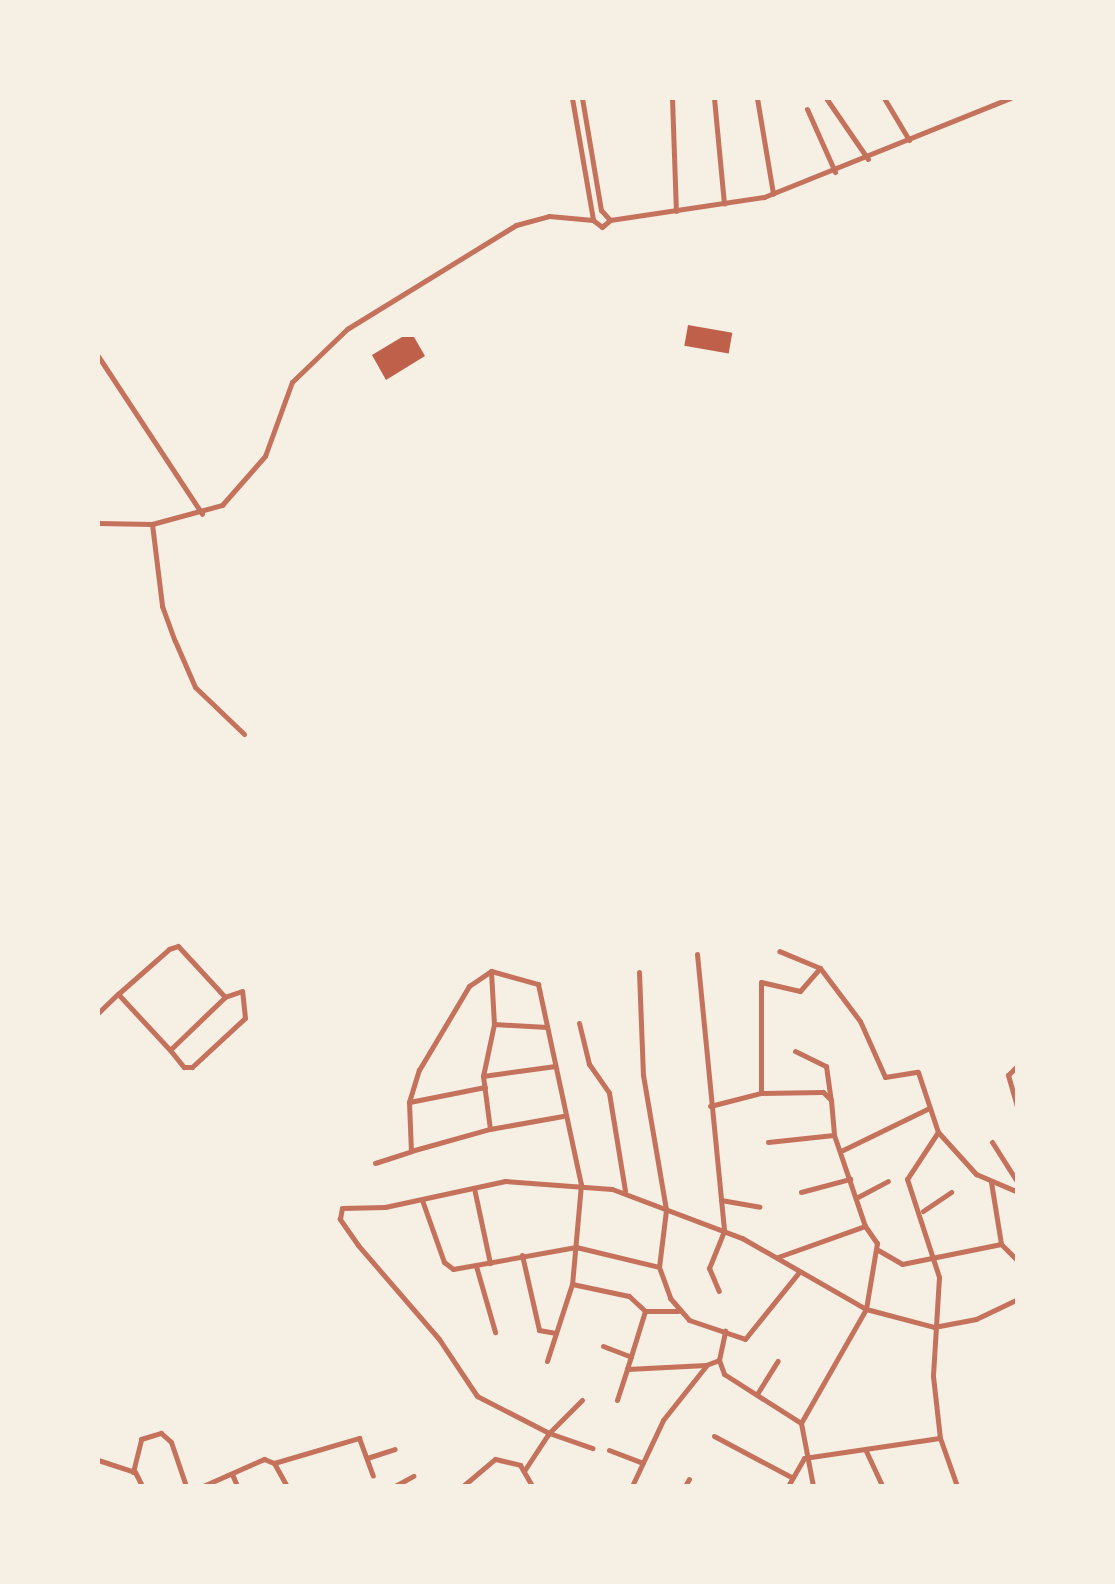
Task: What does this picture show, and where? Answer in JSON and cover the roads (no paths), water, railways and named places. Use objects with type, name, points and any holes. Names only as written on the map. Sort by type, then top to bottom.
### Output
[{"type":"street","points":[[572,98],[593,217],[602,227],[610,220],[773,194],[868,159],[1010,98]]},
{"type":"street","points":[[582,98],[601,210],[610,220]]},
{"type":"street","points":[[672,98],[676,211]]},
{"type":"street","points":[[714,98],[724,204]]},
{"type":"street","points":[[757,98],[773,194]]},
{"type":"street","points":[[826,98],[868,159]]},
{"type":"street","points":[[884,98],[909,140]]},
{"type":"street","points":[[807,110],[835,172]]},
{"type":"street","points":[[98,521],[152,524],[202,514],[222,505],[265,456],[292,382],[347,329],[516,225],[548,216],[593,217],[601,210]]},
{"type":"street","points":[[98,356],[202,514]]},
{"type":"street","points":[[152,524],[162,606],[175,642],[195,686],[244,734]]},
{"type":"street","points":[[98,1013],[178,946],[225,998]]},
{"type":"street","points":[[779,952],[820,968],[860,1022],[886,1076],[918,1072],[938,1132],[992,1182],[1016,1187]]},
{"type":"street","points":[[697,954],[724,1230],[709,1268],[719,1291]]},
{"type":"street","points":[[761,1093],[761,982],[800,990],[820,968]]},
{"type":"street","points":[[490,1129],[483,1076],[494,1024],[491,971]]},
{"type":"street","points":[[411,1151],[410,1102],[444,1022],[468,986],[491,971],[538,984],[581,1184],[572,1284],[547,1361]]},
{"type":"street","points":[[639,972],[643,1075],[666,1210],[659,1266],[678,1312]]},
{"type":"street","points":[[118,994],[184,1067],[192,1067],[245,1018],[242,992],[225,998],[170,1050]]},
{"type":"street","points":[[579,1023],[589,1064],[610,1093],[625,1191]]},
{"type":"street","points":[[494,1024],[547,1028]]},
{"type":"street","points":[[795,1051],[826,1066],[834,1134],[865,1226],[878,1250],[901,1264],[935,1259],[973,1245],[1001,1244]]},
{"type":"street","points":[[1018,1065],[1008,1076],[1018,1110]]},
{"type":"street","points":[[483,1076],[554,1066]]},
{"type":"street","points":[[410,1102],[485,1087]]},
{"type":"street","points":[[710,1106],[761,1093],[822,1092],[831,1100]]},
{"type":"street","points":[[842,1150],[929,1108]]},
{"type":"street","points":[[375,1163],[490,1129],[564,1116]]},
{"type":"street","points":[[938,1132],[908,1174],[923,1211],[935,1259],[940,1438],[957,1486]]},
{"type":"street","points":[[768,1142],[834,1134]]},
{"type":"street","points":[[992,1142],[1016,1187]]},
{"type":"street","points":[[801,1192],[850,1179]]},
{"type":"street","points":[[592,1448],[549,1433],[477,1396],[439,1339],[340,1219],[348,1206],[422,1200],[474,1187],[529,1180],[581,1184],[625,1191],[724,1230],[866,1309],[934,1327],[976,1319],[1017,1300]]},
{"type":"street","points":[[856,1198],[888,1181]]},
{"type":"street","points":[[992,1182],[1001,1244],[1018,1261]]},
{"type":"street","points":[[474,1187],[490,1262]]},
{"type":"street","points":[[923,1211],[951,1192]]},
{"type":"street","points":[[422,1200],[444,1262],[453,1270],[576,1247],[659,1266]]},
{"type":"street","points":[[721,1200],[759,1207]]},
{"type":"street","points":[[778,1257],[865,1226]]},
{"type":"street","points":[[813,1486],[804,1458],[801,1423],[866,1309],[878,1250]]},
{"type":"street","points":[[522,1255],[539,1330],[556,1334]]},
{"type":"street","points":[[476,1266],[495,1332]]},
{"type":"street","points":[[572,1284],[630,1296],[645,1311],[678,1312],[745,1339],[754,1334],[799,1272]]},
{"type":"street","points":[[616,1400],[645,1311]]},
{"type":"street","points":[[724,1331],[719,1360],[724,1374],[801,1423]]},
{"type":"street","points":[[603,1346],[631,1357]]},
{"type":"street","points":[[627,1370],[706,1365],[719,1360]]},
{"type":"street","points":[[757,1394],[778,1362]]},
{"type":"street","points":[[632,1486],[663,1420],[706,1365]]},
{"type":"street","points":[[524,1472],[549,1433],[582,1400]]},
{"type":"street","points":[[133,1472],[140,1439],[161,1434],[171,1442],[186,1486]]},
{"type":"street","points":[[714,1436],[793,1478]]},
{"type":"street","points":[[202,1486],[261,1460],[274,1463],[358,1438],[373,1476]]},
{"type":"street","points":[[804,1458],[940,1438]]},
{"type":"street","points":[[366,1458],[396,1449]]},
{"type":"street","points":[[609,1450],[642,1463]]},
{"type":"street","points":[[866,1451],[882,1486]]},
{"type":"street","points":[[788,1486],[804,1458]]},
{"type":"street","points":[[466,1486],[492,1459],[524,1472],[532,1486]]},
{"type":"street","points":[[98,1460],[133,1472],[142,1486]]},
{"type":"street","points":[[274,1463],[287,1486]]},
{"type":"street","points":[[232,1474],[237,1486]]},
{"type":"street","points":[[395,1486],[412,1476]]},
{"type":"street","points":[[685,1486],[689,1478]]}]
